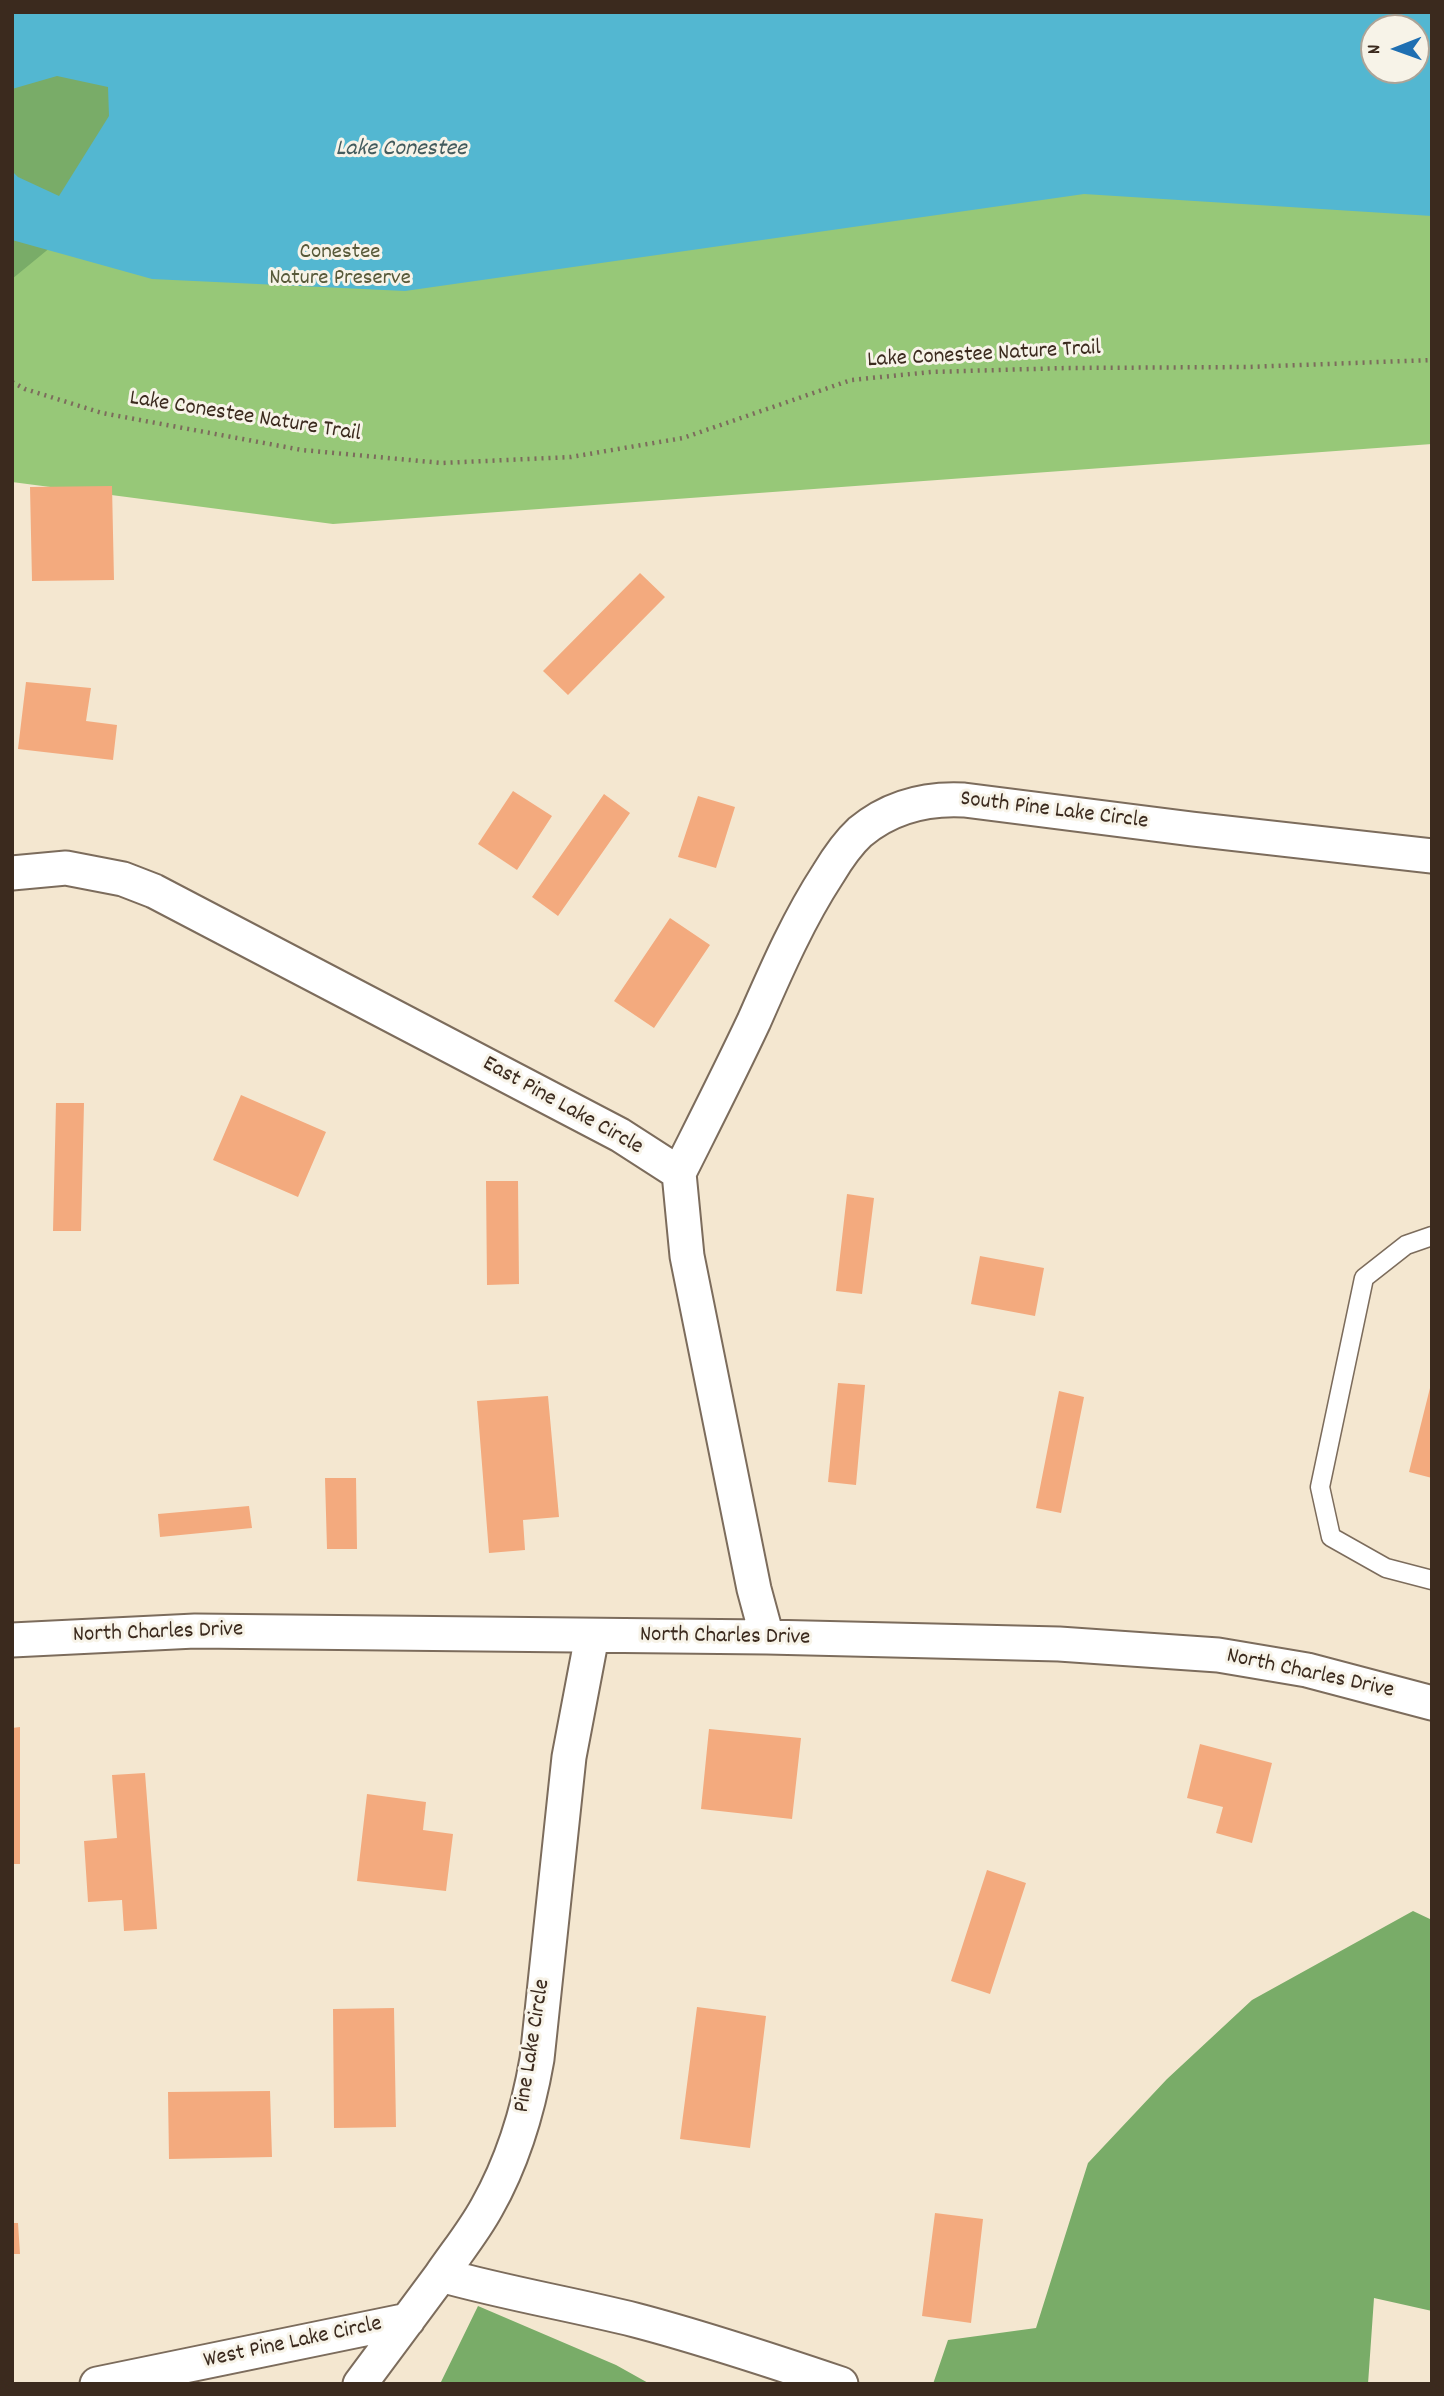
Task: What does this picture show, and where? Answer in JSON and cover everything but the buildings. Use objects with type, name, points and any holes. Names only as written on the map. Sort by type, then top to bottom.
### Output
[{"type":"street","name":"South Pine Lake Circle","points":[[679,1173],[725,1082],[790,940],[820,886],[859,833],[903,807],[940,799],[964,800],[1432,856]]},
{"type":"street","name":"East Pine Lake Circle","points":[[12,873],[66,868],[123,879],[154,891],[620,1135],[679,1173]]},
{"type":"street","points":[[679,1173],[687,1256],[754,1590],[767,1637]]},
{"type":"street","name":"North Charles Drive","points":[[12,1640],[195,1630],[767,1637],[1059,1644],[1218,1655],[1307,1670],[1432,1703]]},
{"type":"street","name":"Pine Lake Circle","points":[[441,2275],[487,2208],[513,2154],[529,2104],[537,2059],[569,1757],[592,1636]]},
{"type":"street","points":[[441,2275],[636,2321],[772,2360],[841,2384]]},
{"type":"street","name":"West Pine Lake Circle","points":[[360,2384],[441,2275]]},
{"type":"street","name":"West Pine Lake Circle","points":[[97,2384],[408,2320]]},
{"type":"lane","points":[[1432,1236],[1406,1245],[1364,1278],[1320,1487],[1331,1537],[1386,1568],[1432,1580]]},
{"type":"path","name":"Lake Conestee Nature Trail","points":[[12,382],[25,389],[102,413],[302,450],[442,463],[571,457],[682,438],[851,380],[931,372],[1248,367],[1432,360]]},
{"type":"green space","name":"Conestee Nature Preserve","points":[[12,12],[1432,12],[1432,444],[333,524],[12,482]]},
{"type":"green space","points":[[12,12],[236,95],[12,279]]},
{"type":"green space","points":[[1413,1911],[1432,1920],[1432,2311],[1374,2298],[1368,2384],[933,2384],[948,2340],[1036,2328],[1088,2163],[1167,2079],[1252,2000]]},
{"type":"green space","points":[[478,2306],[616,2365],[650,2384],[440,2384]]},
{"type":"water","name":"Lake Conestee","points":[[12,12],[1432,12],[1432,216],[1084,194],[405,291],[152,279],[12,240],[12,171],[18,177],[59,196],[109,116],[108,87],[57,76],[12,89]]}]
